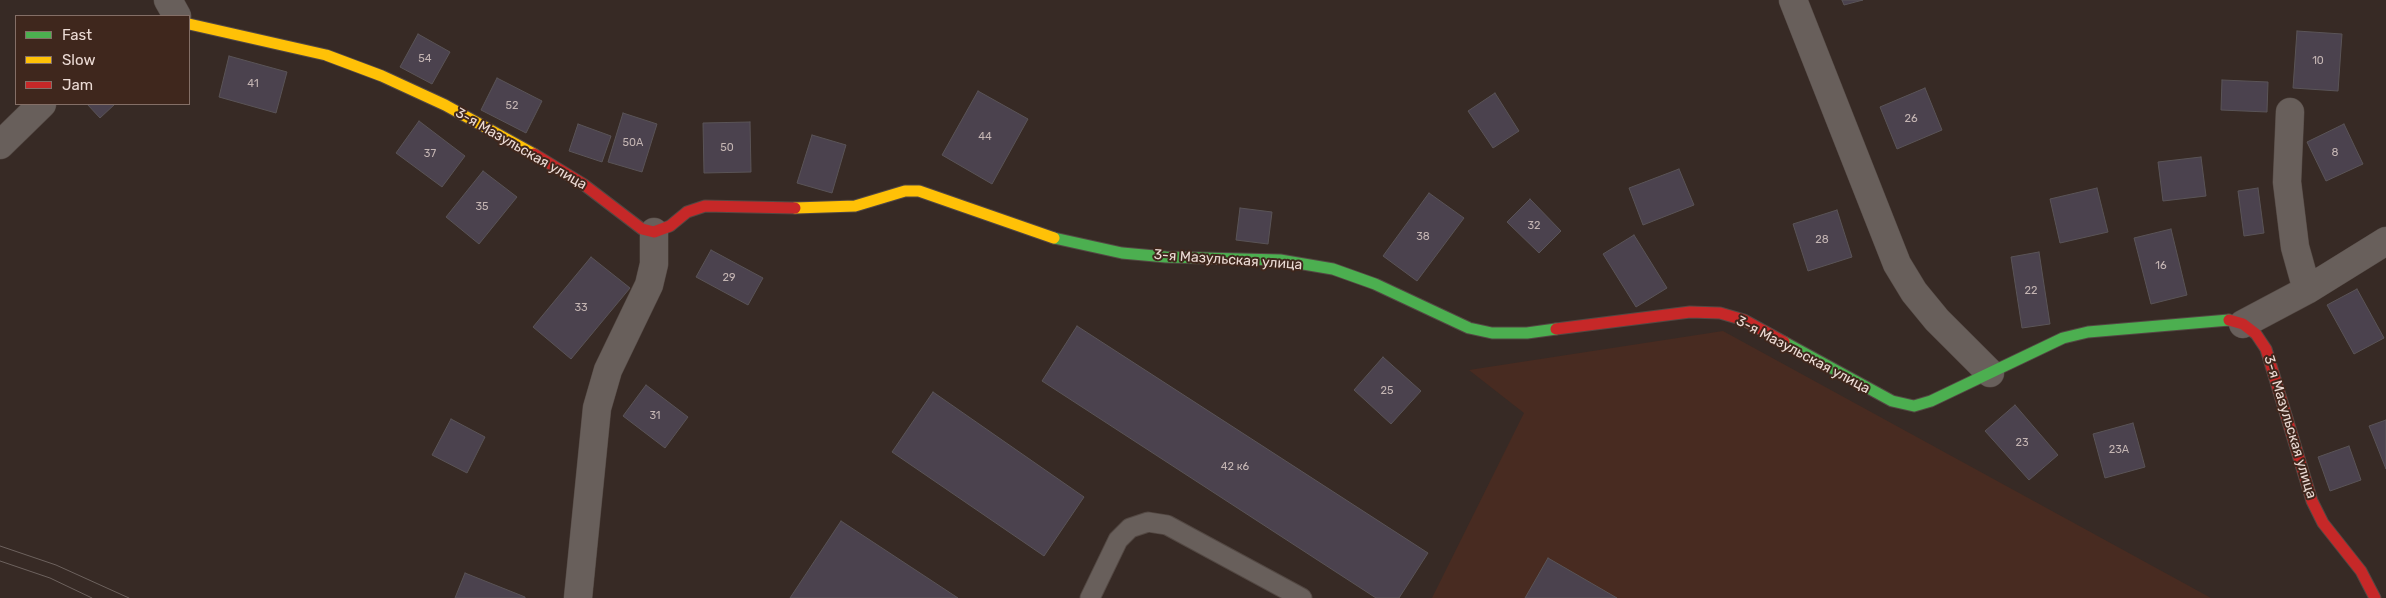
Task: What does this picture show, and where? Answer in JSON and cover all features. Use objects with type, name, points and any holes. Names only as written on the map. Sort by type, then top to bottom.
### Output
[{"type":"street","points":[[168,0],[177,15]]},
{"type":"street","points":[[1793,0],[1897,264],[1914,292],[1937,320],[1990,373]]},
{"type":"street","name":"3-я Мазульская улица","points":[[190,24],[326,55],[382,76],[445,105],[533,153],[584,184],[642,228],[654,232],[670,226],[687,212],[705,206],[810,208],[855,206],[905,192],[920,191],[1064,241],[1122,253],[1166,257],[1280,260],[1333,269],[1375,284],[1469,328],[1492,334],[1527,332],[1690,312],[1720,313],[1744,320],[1892,401],[1914,406],[1931,401],[2063,338],[2088,332],[2231,320],[2243,324],[2256,334],[2266,350],[2312,501],[2323,523],[2361,572],[2375,598]]},
{"type":"street","points":[[0,145],[41,105]]},
{"type":"street","points":[[2290,112],[2287,182],[2295,247],[2308,290]]},
{"type":"street","points":[[578,598],[597,408],[608,370],[649,285],[654,264],[654,232]]},
{"type":"street","points":[[2243,324],[2308,290],[2386,242]]},
{"type":"lane","points":[[1090,598],[1118,540],[1130,528],[1148,522],[1167,525],[1302,598]]},
{"type":"shaded area","points":[[1723,331],[2211,598],[1432,598],[1524,413],[1469,370]]},
{"type":"building","points":[[1842,0],[1863,0],[1844,5]]},
{"type":"building","points":[[2297,31],[2342,34],[2338,91],[2293,88]]},
{"type":"building","points":[[418,34],[450,52],[432,84],[400,67]]},
{"type":"building","points":[[229,56],[287,72],[276,113],[219,97]]},
{"type":"building","points":[[497,78],[542,101],[526,133],[481,110]]},
{"type":"building","points":[[2222,80],[2268,82],[2267,112],[2221,110]]},
{"type":"building","points":[[1925,88],[1942,130],[1897,149],[1880,107]]},
{"type":"building","points":[[978,91],[1028,119],[992,184],[942,155]]},
{"type":"building","points":[[1495,93],[1519,131],[1493,148],[1468,111]]},
{"type":"building","points":[[88,105],[114,105],[100,118]]},
{"type":"building","points":[[623,113],[657,124],[642,172],[608,162]]},
{"type":"building","points":[[419,121],[465,156],[442,187],[396,153]]},
{"type":"building","points":[[750,122],[751,172],[704,173],[703,123]]},
{"type":"building","points":[[578,124],[611,136],[602,162],[569,151]]},
{"type":"building","points":[[2344,124],[2363,164],[2326,181],[2307,142]]},
{"type":"building","points":[[812,135],[846,145],[832,193],[797,183]]},
{"type":"building","points":[[2201,157],[2206,196],[2163,201],[2158,162]]},
{"type":"building","points":[[1679,169],[1694,205],[1643,225],[1629,188]]},
{"type":"building","points":[[483,171],[517,197],[479,244],[446,217]]},
{"type":"building","points":[[2097,188],[2108,232],[2060,243],[2050,199]]},
{"type":"building","points":[[2258,188],[2264,233],[2244,236],[2238,191]]},
{"type":"building","points":[[1429,193],[1464,218],[1417,281],[1383,256]]},
{"type":"building","points":[[1530,199],[1561,231],[1539,253],[1507,222]]},
{"type":"building","points":[[1240,208],[1272,212],[1268,244],[1236,240]]},
{"type":"building","points":[[1837,210],[1852,257],[1808,271],[1793,224]]},
{"type":"building","points":[[2171,229],[2187,295],[2151,304],[2134,238]]},
{"type":"building","points":[[1634,235],[1667,288],[1636,307],[1603,254]]},
{"type":"building","points":[[711,250],[763,278],[748,305],[696,277]]},
{"type":"building","points":[[2039,252],[2050,324],[2022,328],[2011,257]]},
{"type":"building","points":[[591,257],[630,288],[571,359],[533,327]]},
{"type":"building","points":[[2357,289],[2384,338],[2354,354],[2327,305]]},
{"type":"building","points":[[1077,326],[1428,553],[1399,598],[1376,598],[1042,381]]},
{"type":"building","points":[[1383,357],[1421,391],[1391,424],[1354,390]]},
{"type":"building","points":[[646,385],[688,417],[665,448],[623,416]]},
{"type":"building","points":[[933,392],[1084,497],[1044,556],[892,452]]},
{"type":"building","points":[[2015,405],[2058,455],[2029,480],[1985,431]]},
{"type":"building","points":[[451,419],[485,437],[467,473],[432,455]]},
{"type":"building","points":[[2386,420],[2386,469],[2369,426]]},
{"type":"building","points":[[2133,423],[2145,467],[2105,478],[2093,434]]},
{"type":"building","points":[[2349,446],[2361,480],[2330,491],[2318,457]]},
{"type":"building","points":[[841,521],[958,598],[790,598]]},
{"type":"building","points":[[1548,558],[1617,598],[1525,598]]},
{"type":"building","points":[[465,573],[525,597],[525,598],[455,598]]},
{"type":"tram line","points":[[0,546],[56,565],[129,598]]},
{"type":"tram line","points":[[0,561],[50,578],[92,598]]},
{"type":"traffic: fast","points":[[1054,238],[1122,253],[1166,257],[1280,260],[1333,269],[1375,284],[1469,328],[1492,333],[1527,333],[1556,329]]},
{"type":"traffic: fast","points":[[1784,342],[1892,401],[1914,406],[1931,401],[2063,338],[2088,332],[2229,320]]},
{"type":"traffic: slow","points":[[190,24],[326,55],[382,76],[445,105],[534,154]]},
{"type":"traffic: slow","points":[[795,208],[855,206],[905,191],[919,191],[1054,238]]},
{"type":"traffic: jam","points":[[534,154],[583,184],[642,229],[654,232],[670,226],[687,212],[705,206],[795,208]]},
{"type":"traffic: jam","points":[[1556,329],[1690,312],[1720,313],[1744,320],[1784,342]]},
{"type":"traffic: jam","points":[[2229,320],[2243,324],[2256,334],[2266,349],[2312,501],[2323,523],[2361,571],[2375,598]]}]
